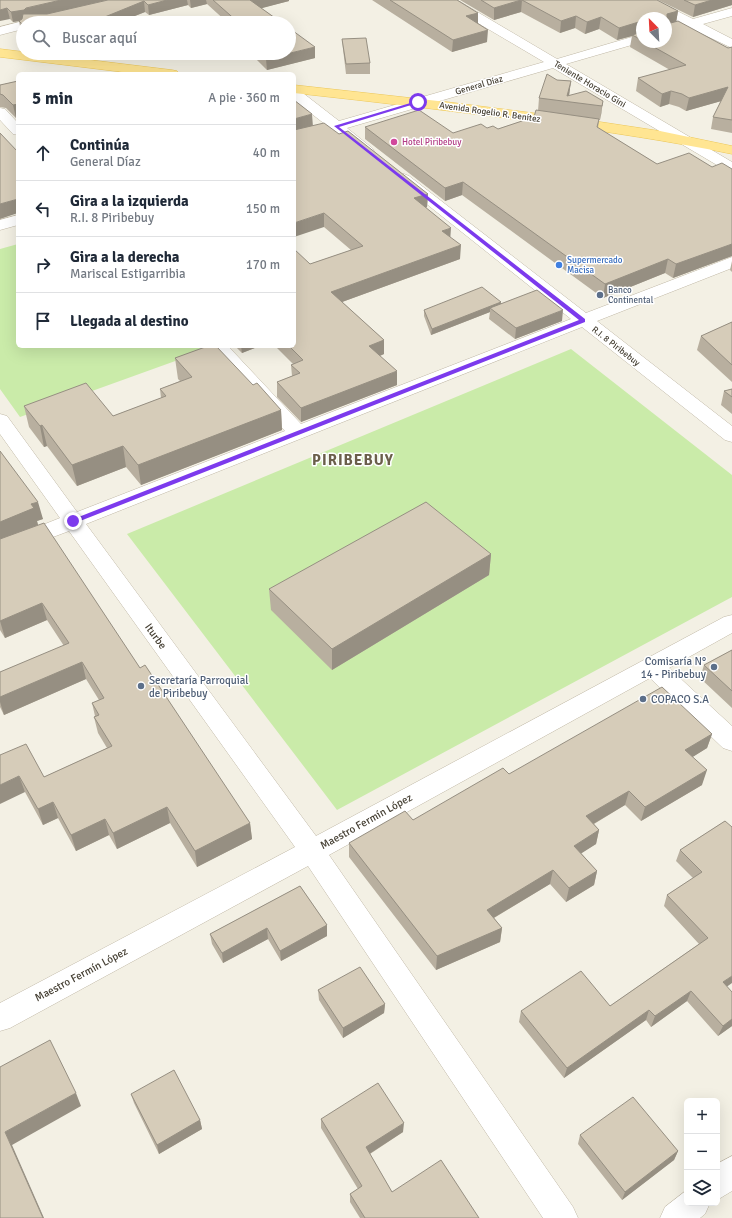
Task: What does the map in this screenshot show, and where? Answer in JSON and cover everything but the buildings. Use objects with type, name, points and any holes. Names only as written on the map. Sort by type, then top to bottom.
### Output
[{"type":"main road","points":[[0,53],[16,55]]},
{"type":"main road","points":[[57,60],[156,72]]},
{"type":"main road","name":"Avenida Rogelio R. Benítez","points":[[296,89],[418,102],[682,139],[732,150]]},
{"type":"street","name":"Teniente Horacio Gini","points":[[448,0],[732,168]]},
{"type":"street","points":[[645,0],[732,44]]},
{"type":"street","points":[[672,29],[732,12]]},
{"type":"street","points":[[0,31],[16,27]]},
{"type":"street","name":"General Díaz","points":[[296,138],[636,40]]},
{"type":"street","name":"R.I. 8 Piribebuy","points":[[296,95],[732,436]]},
{"type":"street","points":[[0,112],[16,129]]},
{"type":"street","points":[[0,225],[16,221]]},
{"type":"street","points":[[0,550],[732,262]]},
{"type":"street","points":[[220,348],[298,433]]},
{"type":"street","name":"Iturbe","points":[[0,420],[312,851],[562,1218]]},
{"type":"street","name":"Maestro Fermín López","points":[[0,1018],[732,623]]},
{"type":"street","points":[[652,666],[732,741]]},
{"type":"street","points":[[720,1181],[732,1171]]},
{"type":"street","points":[[676,1218],[690,1206]]},
{"type":"green space","points":[[16,245],[16,348],[201,348],[203,351],[20,417],[0,389],[0,249]]},
{"type":"green space","points":[[571,349],[732,475],[732,597],[337,810],[127,534]]},
{"type":"place","name":"Hotel Piribebuy","points":[[394,142]]},
{"type":"place","name":"Supermercado Macisa","points":[[559,265]]},
{"type":"place","name":"Banco Continental","points":[[600,295]]},
{"type":"place","name":"Comisaría N° 14 - Piribebuy","points":[[714,667]]},
{"type":"place","name":"Secretaría Parroquial de Piribebuy","points":[[141,686]]},
{"type":"place","name":"COPACO S.A","points":[[643,699]]},
{"type":"district","name":"PIRIBEBUY","points":[[353,460]]},
{"type":"route","points":[[73,521],[583,320],[336,126],[418,102]]}]
